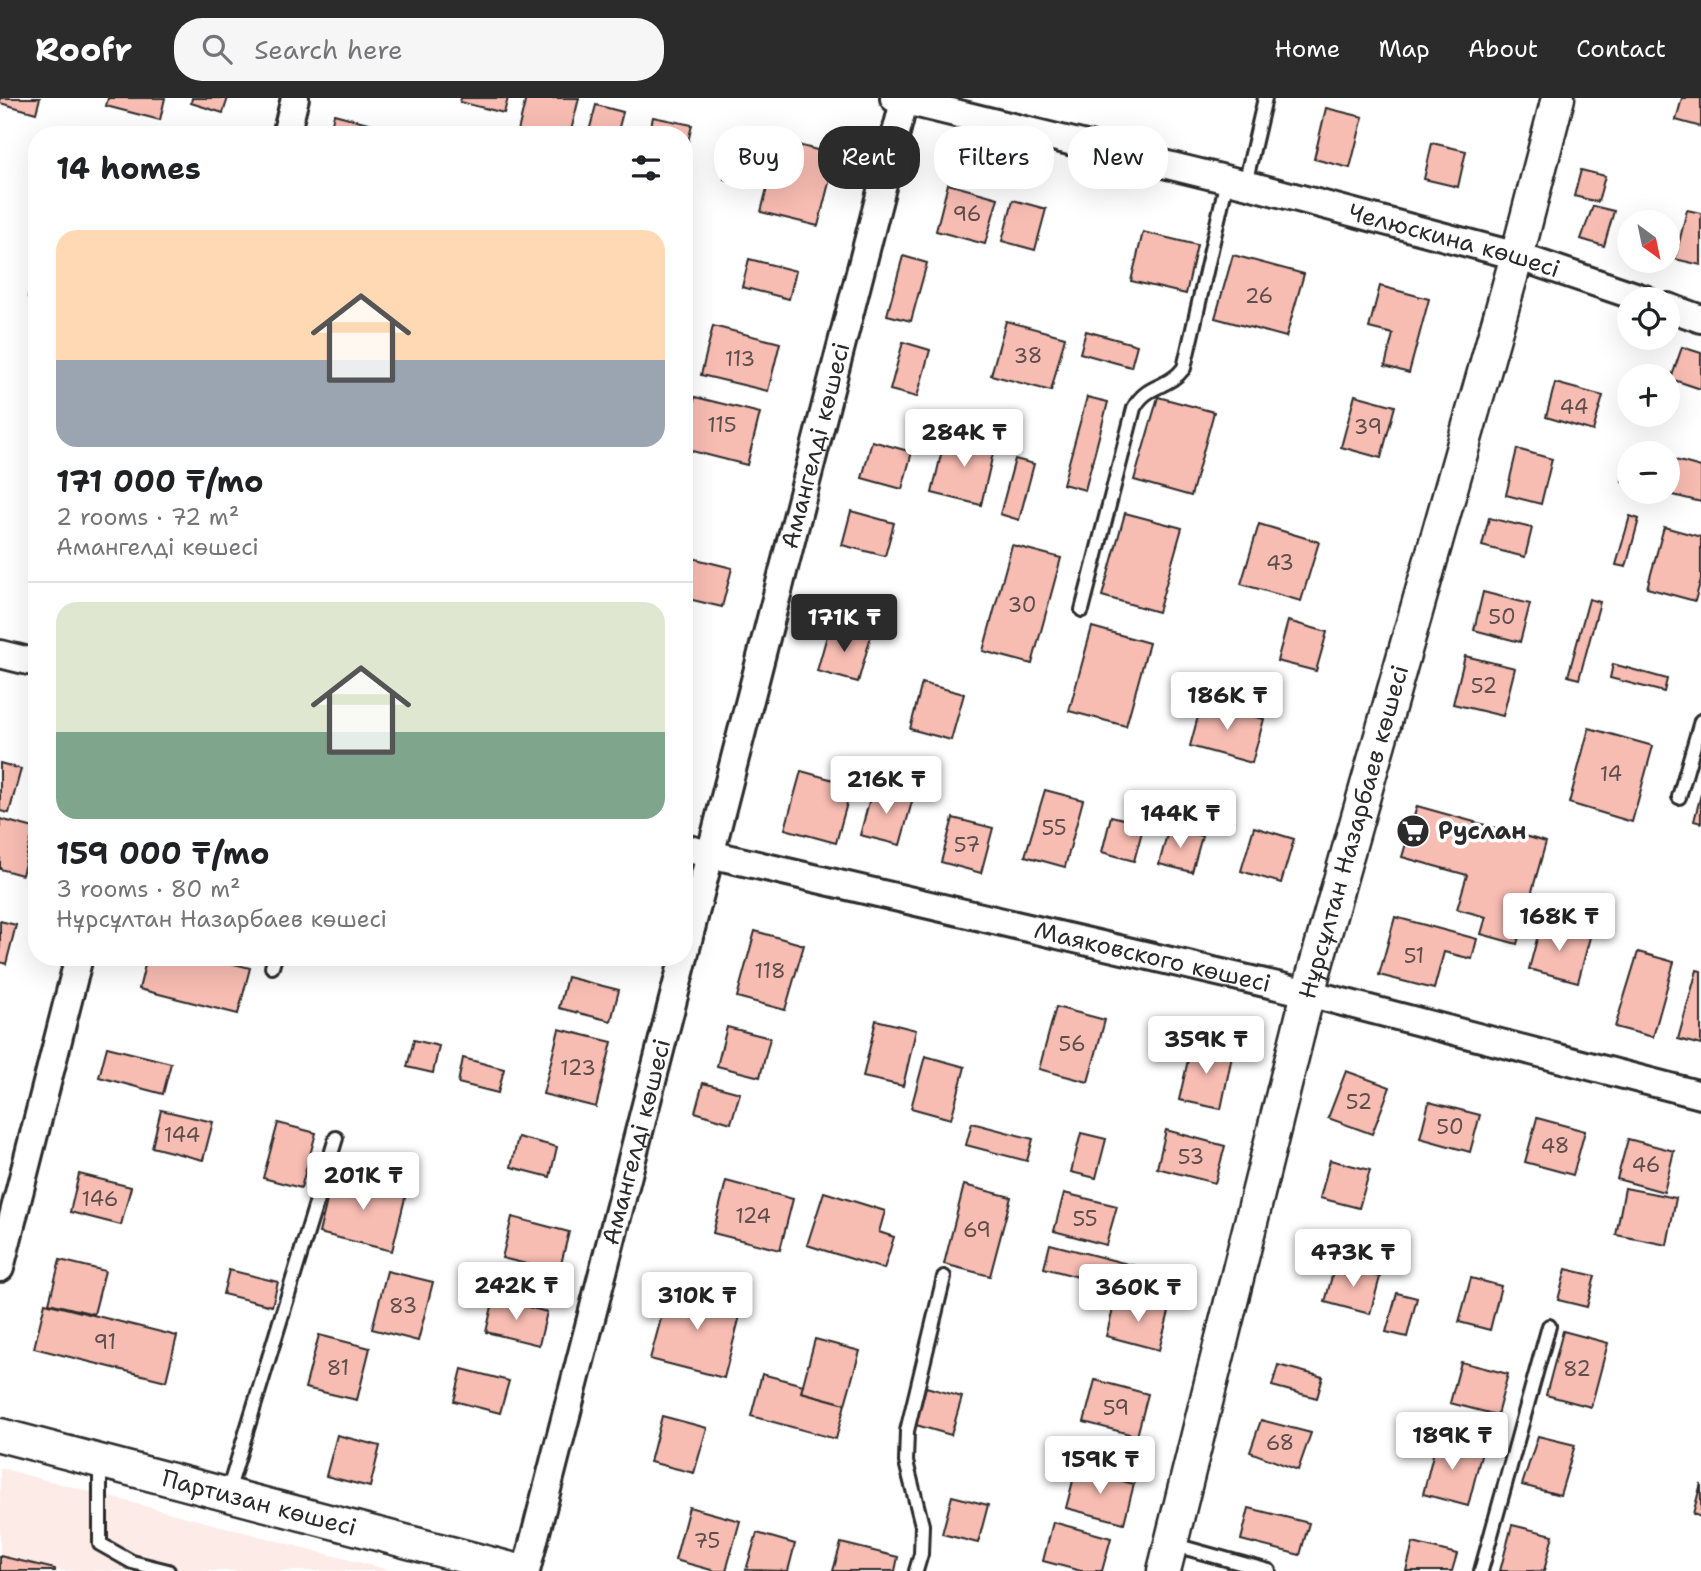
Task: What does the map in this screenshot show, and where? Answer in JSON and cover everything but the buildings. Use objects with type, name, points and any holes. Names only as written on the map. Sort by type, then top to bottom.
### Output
[{"type":"street","points":[[288,126],[295,98]]},
{"type":"street","name":"Нұрсұлтан Назарбаев көшесі","points":[[1167,1557],[1308,993],[1517,256],[1558,98]]},
{"type":"street","name":"Челюскина көшесі","points":[[901,99],[1236,182],[1517,256],[1617,290]]},
{"type":"street","name":"Амангелді көшесі","points":[[693,922],[901,99]]},
{"type":"street","points":[[1680,311],[1701,319]]},
{"type":"street","points":[[0,654],[28,661]]},
{"type":"street","name":"Маяковского көшесі","points":[[693,850],[1308,993],[1701,1096]]},
{"type":"street","points":[[0,1268],[77,966]]},
{"type":"street","name":"Амангелді көшесі","points":[[527,1571],[682,966]]},
{"type":"street","name":"Партизан көшесі","points":[[0,1435],[519,1571]]},
{"type":"lane","points":[[1082,610],[1134,408],[1141,395],[1176,378],[1184,368],[1236,182],[1265,98]]},
{"type":"lane","points":[[1678,797],[1701,721]]},
{"type":"lane","points":[[227,1495],[337,1138]]},
{"type":"lane","points":[[916,1571],[921,1554],[922,1525],[906,1462],[907,1431],[944,1277]]},
{"type":"lane","points":[[1481,1571],[1549,1326]]},
{"type":"lane","points":[[100,1462],[100,1544],[132,1562],[168,1571]]},
{"type":"lane","points":[[1167,1557],[1269,1571]]},
{"type":"shaded area","points":[[0,1468],[392,1571],[0,1571]]},
{"type":"place","name":"Руслан","points":[[1413,831]]}]
